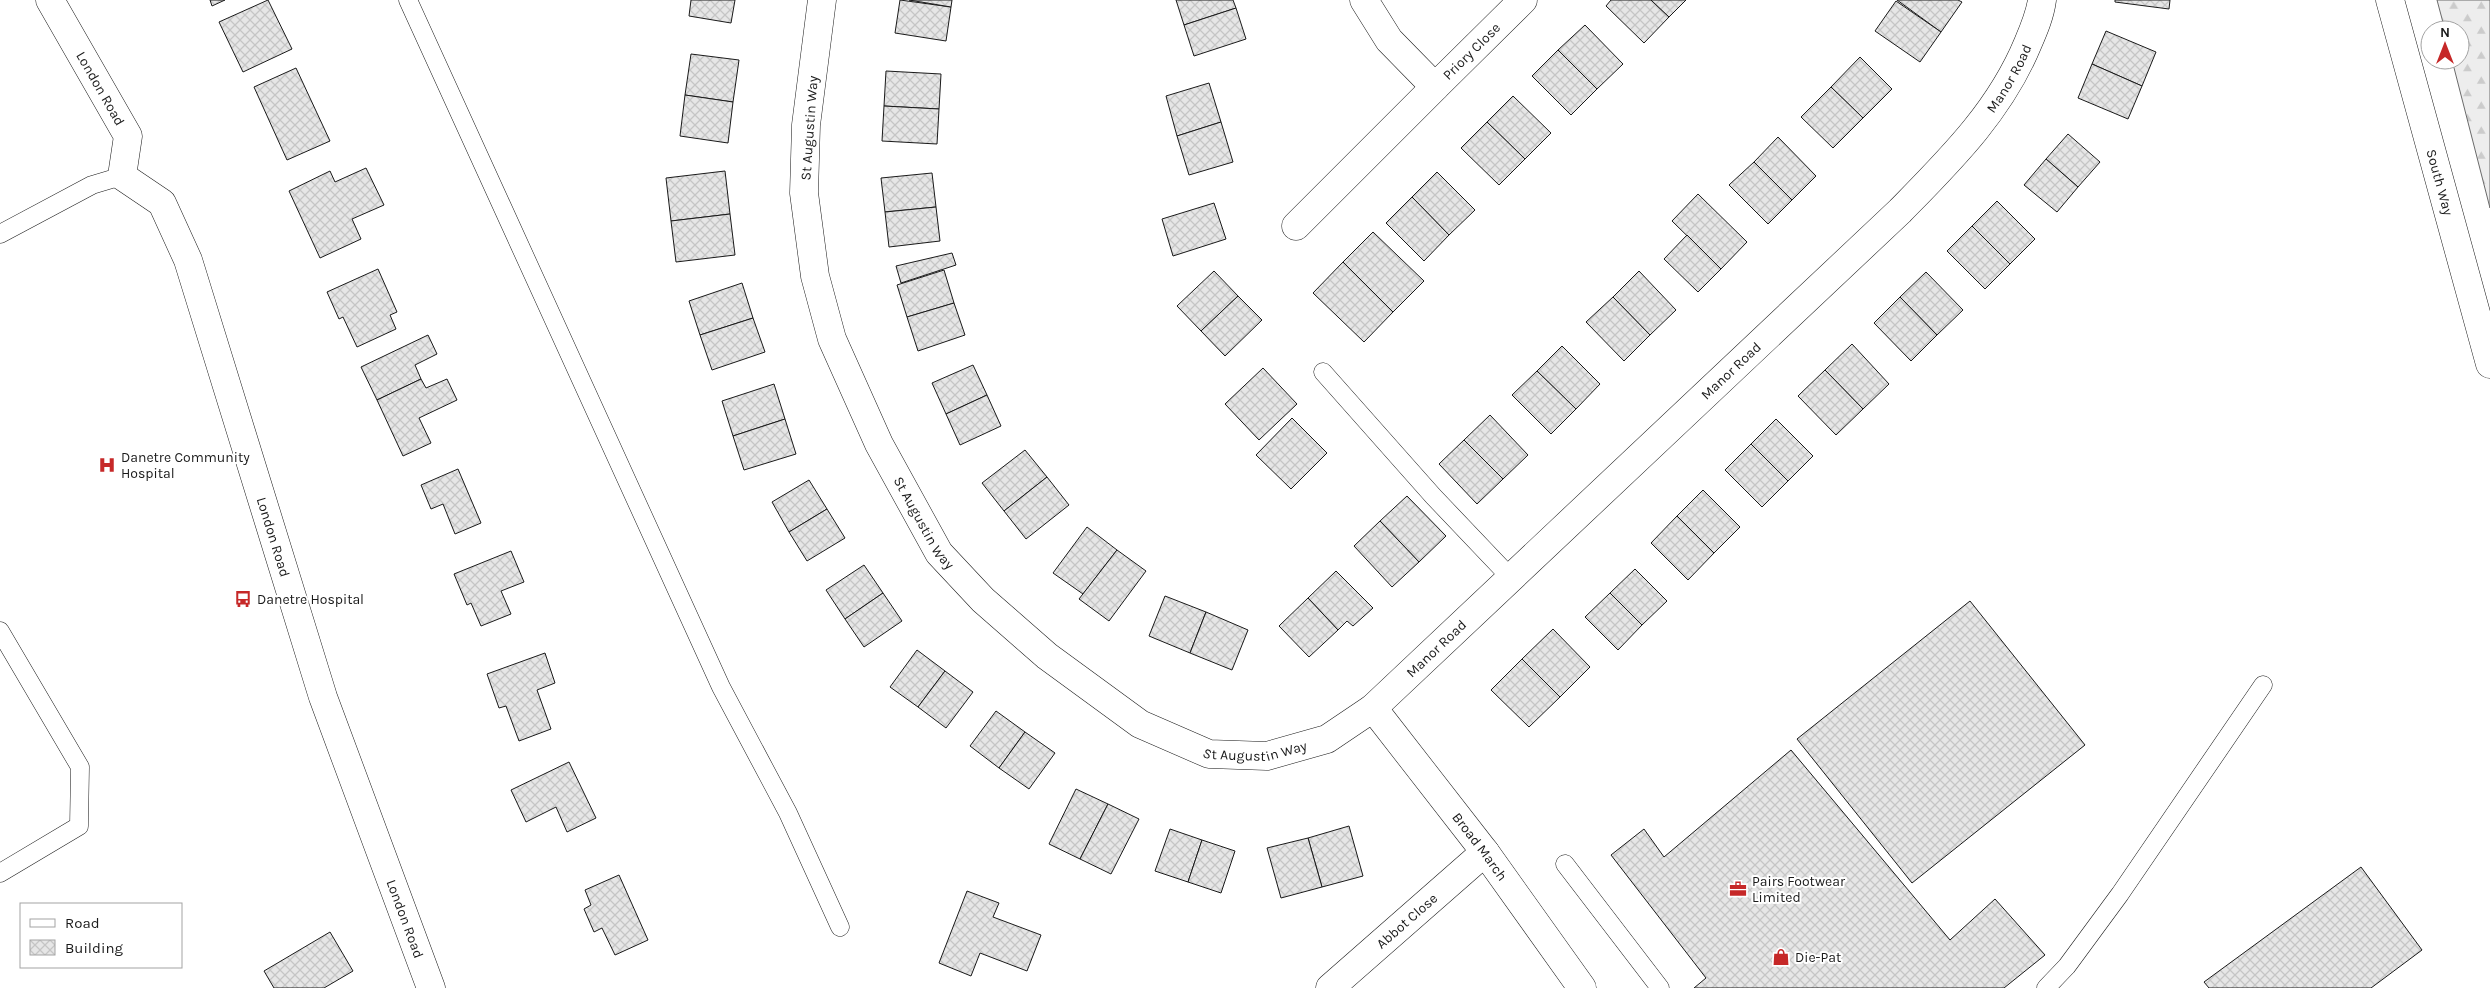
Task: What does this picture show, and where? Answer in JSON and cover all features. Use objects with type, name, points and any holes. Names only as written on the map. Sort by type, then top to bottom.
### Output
[{"type":"street","name":"London Road","points":[[50,0],[128,136],[122,176],[162,203],[188,260],[323,697],[431,988]]},
{"type":"street","name":"St Augustin Way","points":[[822,0],[806,125],[804,193],[815,276],[832,339],[878,444],[939,553],[983,600],[1047,656],[1140,724],[1209,754],[1267,756],[1328,739],[1373,708]]},
{"type":"street","name":"Priory Close","points":[[1364,0],[1389,40],[1436,87],[1523,0]]},
{"type":"street","name":"Manor Road","points":[[1373,708],[1900,211],[1963,146],[1997,103],[2022,59],[2041,13],[2042,0]]},
{"type":"street","name":"South Way","points":[[2390,0],[2490,364]]},
{"type":"street","points":[[1296,226],[1436,87]]},
{"type":"street","name":"Broad March","points":[[1373,708],[1484,852],[1582,988]]},
{"type":"street","name":"Abbot Close","points":[[1330,988],[1484,852]]},
{"type":"lane","points":[[408,0],[721,687],[788,813],[840,927]]},
{"type":"lane","points":[[0,234],[92,185],[122,176]]},
{"type":"lane","points":[[1323,372],[1433,496],[1511,578]]},
{"type":"lane","points":[[0,631],[80,767],[79,826],[0,873]]},
{"type":"lane","points":[[2046,988],[2067,966],[2120,894],[2263,685]]},
{"type":"lane","points":[[1565,864],[1660,988]]},
{"type":"green space","points":[[2437,0],[2490,0],[2490,208],[2455,70],[2470,70],[2470,20],[2442,20]]},
{"type":"building","points":[[210,0],[225,0],[212,6]]},
{"type":"building","points":[[268,0],[292,49],[243,72],[219,22]]},
{"type":"building","points":[[691,0],[735,0],[731,23],[689,16]]},
{"type":"building","points":[[900,0],[951,7],[946,41],[895,33]]},
{"type":"building","points":[[909,0],[952,0],[951,7]]},
{"type":"building","points":[[1176,0],[1233,0],[1236,8],[1184,25]]},
{"type":"building","points":[[1611,0],[1651,0],[1669,17],[1644,43],[1606,6]]},
{"type":"building","points":[[1651,0],[1686,0],[1669,17]]},
{"type":"building","points":[[1897,0],[1958,0],[1962,2],[1941,32]]},
{"type":"building","points":[[2115,0],[2170,0],[2169,9],[2115,2]]},
{"type":"building","points":[[1896,1],[1941,32],[1920,62],[1875,31]]},
{"type":"building","points":[[1236,8],[1246,39],[1194,56],[1184,25]]},
{"type":"building","points":[[1585,25],[1623,64],[1597,89],[1558,50]]},
{"type":"building","points":[[2106,31],[2156,52],[2142,86],[2092,64]]},
{"type":"building","points":[[1558,50],[1597,89],[1571,115],[1532,76]]},
{"type":"building","points":[[691,54],[739,60],[733,102],[685,95]]},
{"type":"building","points":[[1860,57],[1892,89],[1863,118],[1831,87]]},
{"type":"building","points":[[2092,64],[2142,86],[2128,119],[2078,98]]},
{"type":"building","points":[[296,68],[330,141],[287,160],[254,87]]},
{"type":"building","points":[[886,71],[941,74],[939,109],[884,106]]},
{"type":"building","points":[[1209,83],[1221,122],[1177,136],[1166,96]]},
{"type":"building","points":[[1831,87],[1863,118],[1833,148],[1801,117]]},
{"type":"building","points":[[685,95],[733,102],[728,143],[680,136]]},
{"type":"building","points":[[1513,96],[1551,133],[1525,159],[1487,122]]},
{"type":"building","points":[[884,106],[939,109],[937,144],[882,141]]},
{"type":"building","points":[[1221,122],[1233,162],[1189,175],[1177,136]]},
{"type":"building","points":[[1487,122],[1525,159],[1499,185],[1461,148]]},
{"type":"building","points":[[2068,134],[2100,162],[2078,187],[2046,159]]},
{"type":"building","points":[[1778,137],[1816,176],[1792,200],[1754,162]]},
{"type":"building","points":[[2046,159],[2078,187],[2057,212],[2024,185]]},
{"type":"building","points":[[1754,162],[1792,200],[1768,224],[1729,185]]},
{"type":"building","points":[[366,168],[384,205],[352,219],[361,239],[320,258],[289,191],[330,171],[335,182]]},
{"type":"building","points":[[725,171],[730,214],[671,221],[666,178]]},
{"type":"building","points":[[1437,172],[1475,210],[1449,235],[1412,197]]},
{"type":"building","points":[[932,173],[936,207],[885,212],[881,178]]},
{"type":"building","points":[[1698,194],[1747,242],[1721,269],[1672,221]]},
{"type":"building","points":[[1412,197],[1449,235],[1424,261],[1386,223]]},
{"type":"building","points":[[1997,201],[2035,239],[2010,264],[1972,226]]},
{"type":"building","points":[[1214,203],[1226,239],[1173,256],[1162,219]]},
{"type":"building","points":[[936,207],[940,241],[889,247],[885,212]]},
{"type":"building","points":[[730,214],[735,255],[676,262],[671,221]]},
{"type":"building","points":[[1972,226],[2010,264],[1985,289],[1947,251]]},
{"type":"building","points":[[1373,232],[1424,281],[1393,312],[1343,262]]},
{"type":"building","points":[[1687,235],[1721,269],[1698,292],[1664,259]]},
{"type":"building","points":[[952,253],[956,265],[901,283],[896,266]]},
{"type":"building","points":[[1343,262],[1393,312],[1364,342],[1313,293]]},
{"type":"building","points":[[378,269],[397,312],[390,315],[396,329],[357,347],[343,317],[339,319],[327,292]]},
{"type":"building","points":[[944,270],[954,303],[907,317],[897,285]]},
{"type":"building","points":[[1214,271],[1238,296],[1201,331],[1177,306]]},
{"type":"building","points":[[1639,271],[1676,310],[1650,335],[1613,297]]},
{"type":"building","points":[[1926,272],[1963,310],[1937,335],[1900,297]]},
{"type":"building","points":[[742,283],[753,318],[700,335],[689,301]]},
{"type":"building","points":[[1238,296],[1262,320],[1225,356],[1201,331]]},
{"type":"building","points":[[1613,297],[1650,335],[1624,361],[1586,322]]},
{"type":"building","points":[[1900,297],[1937,335],[1911,361],[1874,323]]},
{"type":"building","points":[[954,303],[965,335],[918,351],[907,317]]},
{"type":"building","points":[[753,318],[765,352],[712,370],[700,335]]},
{"type":"building","points":[[428,335],[437,354],[415,365],[421,379],[377,400],[361,367]]},
{"type":"building","points":[[1852,344],[1889,384],[1863,409],[1825,370]]},
{"type":"building","points":[[1562,346],[1600,384],[1576,409],[1537,371]]},
{"type":"building","points":[[973,365],[987,395],[946,414],[932,383]]},
{"type":"building","points":[[1263,368],[1297,404],[1259,440],[1225,404]]},
{"type":"building","points":[[1825,370],[1863,409],[1836,435],[1798,396]]},
{"type":"building","points":[[1537,371],[1576,409],[1551,434],[1512,395]]},
{"type":"building","points":[[421,379],[426,388],[447,379],[457,400],[419,418],[431,443],[403,456],[377,400]]},
{"type":"building","points":[[774,384],[785,419],[733,436],[722,401]]},
{"type":"building","points":[[987,395],[1001,426],[960,445],[946,414]]},
{"type":"building","points":[[1490,415],[1528,455],[1503,479],[1464,440]]},
{"type":"building","points":[[1292,418],[1327,453],[1291,489],[1256,455]]},
{"type":"building","points":[[785,419],[796,454],[744,470],[733,436]]},
{"type":"building","points":[[1776,419],[1813,456],[1788,481],[1751,444]]},
{"type":"building","points":[[1464,440],[1503,479],[1477,504],[1439,464]]},
{"type":"building","points":[[1751,444],[1788,481],[1762,507],[1725,470]]},
{"type":"building","points":[[1025,450],[1047,477],[1004,511],[982,483]]},
{"type":"building","points":[[458,469],[481,523],[455,534],[443,504],[431,509],[421,485]]},
{"type":"building","points":[[1047,477],[1069,505],[1026,539],[1004,511]]},
{"type":"building","points":[[809,480],[827,509],[789,532],[772,502]]},
{"type":"building","points":[[1703,490],[1740,527],[1714,553],[1677,516]]},
{"type":"building","points":[[1407,496],[1446,536],[1419,562],[1380,521]]},
{"type":"building","points":[[827,509],[845,538],[807,561],[789,532]]},
{"type":"building","points":[[1677,516],[1714,553],[1688,580],[1651,543]]},
{"type":"building","points":[[1380,521],[1419,562],[1392,587],[1354,546]]},
{"type":"building","points":[[1087,527],[1117,550],[1083,594],[1053,573]]},
{"type":"building","points":[[1117,550],[1146,571],[1109,621],[1079,599]]},
{"type":"building","points":[[511,551],[524,582],[501,591],[511,614],[481,626],[471,603],[467,605],[454,574]]},
{"type":"building","points":[[864,565],[883,593],[845,619],[826,590]]},
{"type":"building","points":[[1635,569],[1667,601],[1642,625],[1610,593]]},
{"type":"building","points":[[1336,571],[1373,608],[1353,626],[1347,621],[1338,630],[1308,598]]},
{"type":"building","points":[[883,593],[902,621],[864,647],[845,619]]},
{"type":"building","points":[[1610,593],[1642,625],[1618,650],[1585,617]]},
{"type":"building","points":[[1165,596],[1206,612],[1190,653],[1149,636]]},
{"type":"building","points":[[1308,598],[1338,630],[1309,657],[1279,626]]},
{"type":"building","points":[[1970,601],[2085,745],[1912,883],[1797,739]]},
{"type":"building","points":[[1206,612],[1248,630],[1232,670],[1190,653]]},
{"type":"building","points":[[1553,629],[1590,667],[1560,697],[1522,659]]},
{"type":"building","points":[[917,650],[945,671],[918,707],[890,687]]},
{"type":"building","points":[[545,653],[555,683],[537,690],[551,729],[519,741],[506,706],[499,708],[487,674]]},
{"type":"building","points":[[1522,659],[1560,697],[1529,727],[1491,690]]},
{"type":"building","points":[[945,671],[973,692],[946,728],[918,707]]},
{"type":"building","points":[[996,711],[1025,732],[999,768],[970,746]]},
{"type":"building","points":[[1025,732],[1055,753],[1029,789],[999,768]]},
{"type":"building","points":[[1791,750],[1950,940],[1995,899],[2045,955],[2004,988],[1694,988],[1706,978],[1611,855],[1644,829],[1664,857]]},
{"type":"building","points":[[569,762],[596,818],[567,832],[556,807],[526,822],[511,790]]},
{"type":"building","points":[[1076,789],[1108,804],[1080,859],[1049,844]]},
{"type":"building","points":[[1108,804],[1139,819],[1111,874],[1080,859]]},
{"type":"building","points":[[1349,826],[1363,876],[1322,887],[1308,838]]},
{"type":"building","points":[[1170,829],[1202,840],[1188,882],[1155,871]]},
{"type":"building","points":[[1308,838],[1322,887],[1281,898],[1267,848]]},
{"type":"building","points":[[1202,840],[1235,851],[1221,893],[1188,882]]},
{"type":"building","points":[[2361,867],[2422,950],[2371,988],[2209,988],[2204,982]]},
{"type":"building","points":[[619,875],[648,940],[615,955],[602,928],[594,932],[584,909],[591,905],[585,890]]},
{"type":"building","points":[[967,891],[999,903],[993,917],[1041,935],[1027,971],[980,953],[971,976],[939,963]]},
{"type":"building","points":[[330,932],[353,971],[324,988],[274,988],[264,971]]},
{"type":"place","name":"Danetre Community Hospital","points":[[107,465]]},
{"type":"place","name":"Danetre Hospital","points":[[243,599]]},
{"type":"place","name":"Pairs Footwear Limited","points":[[1738,889]]},
{"type":"place","name":"Die-Pat","points":[[1781,957]]}]
